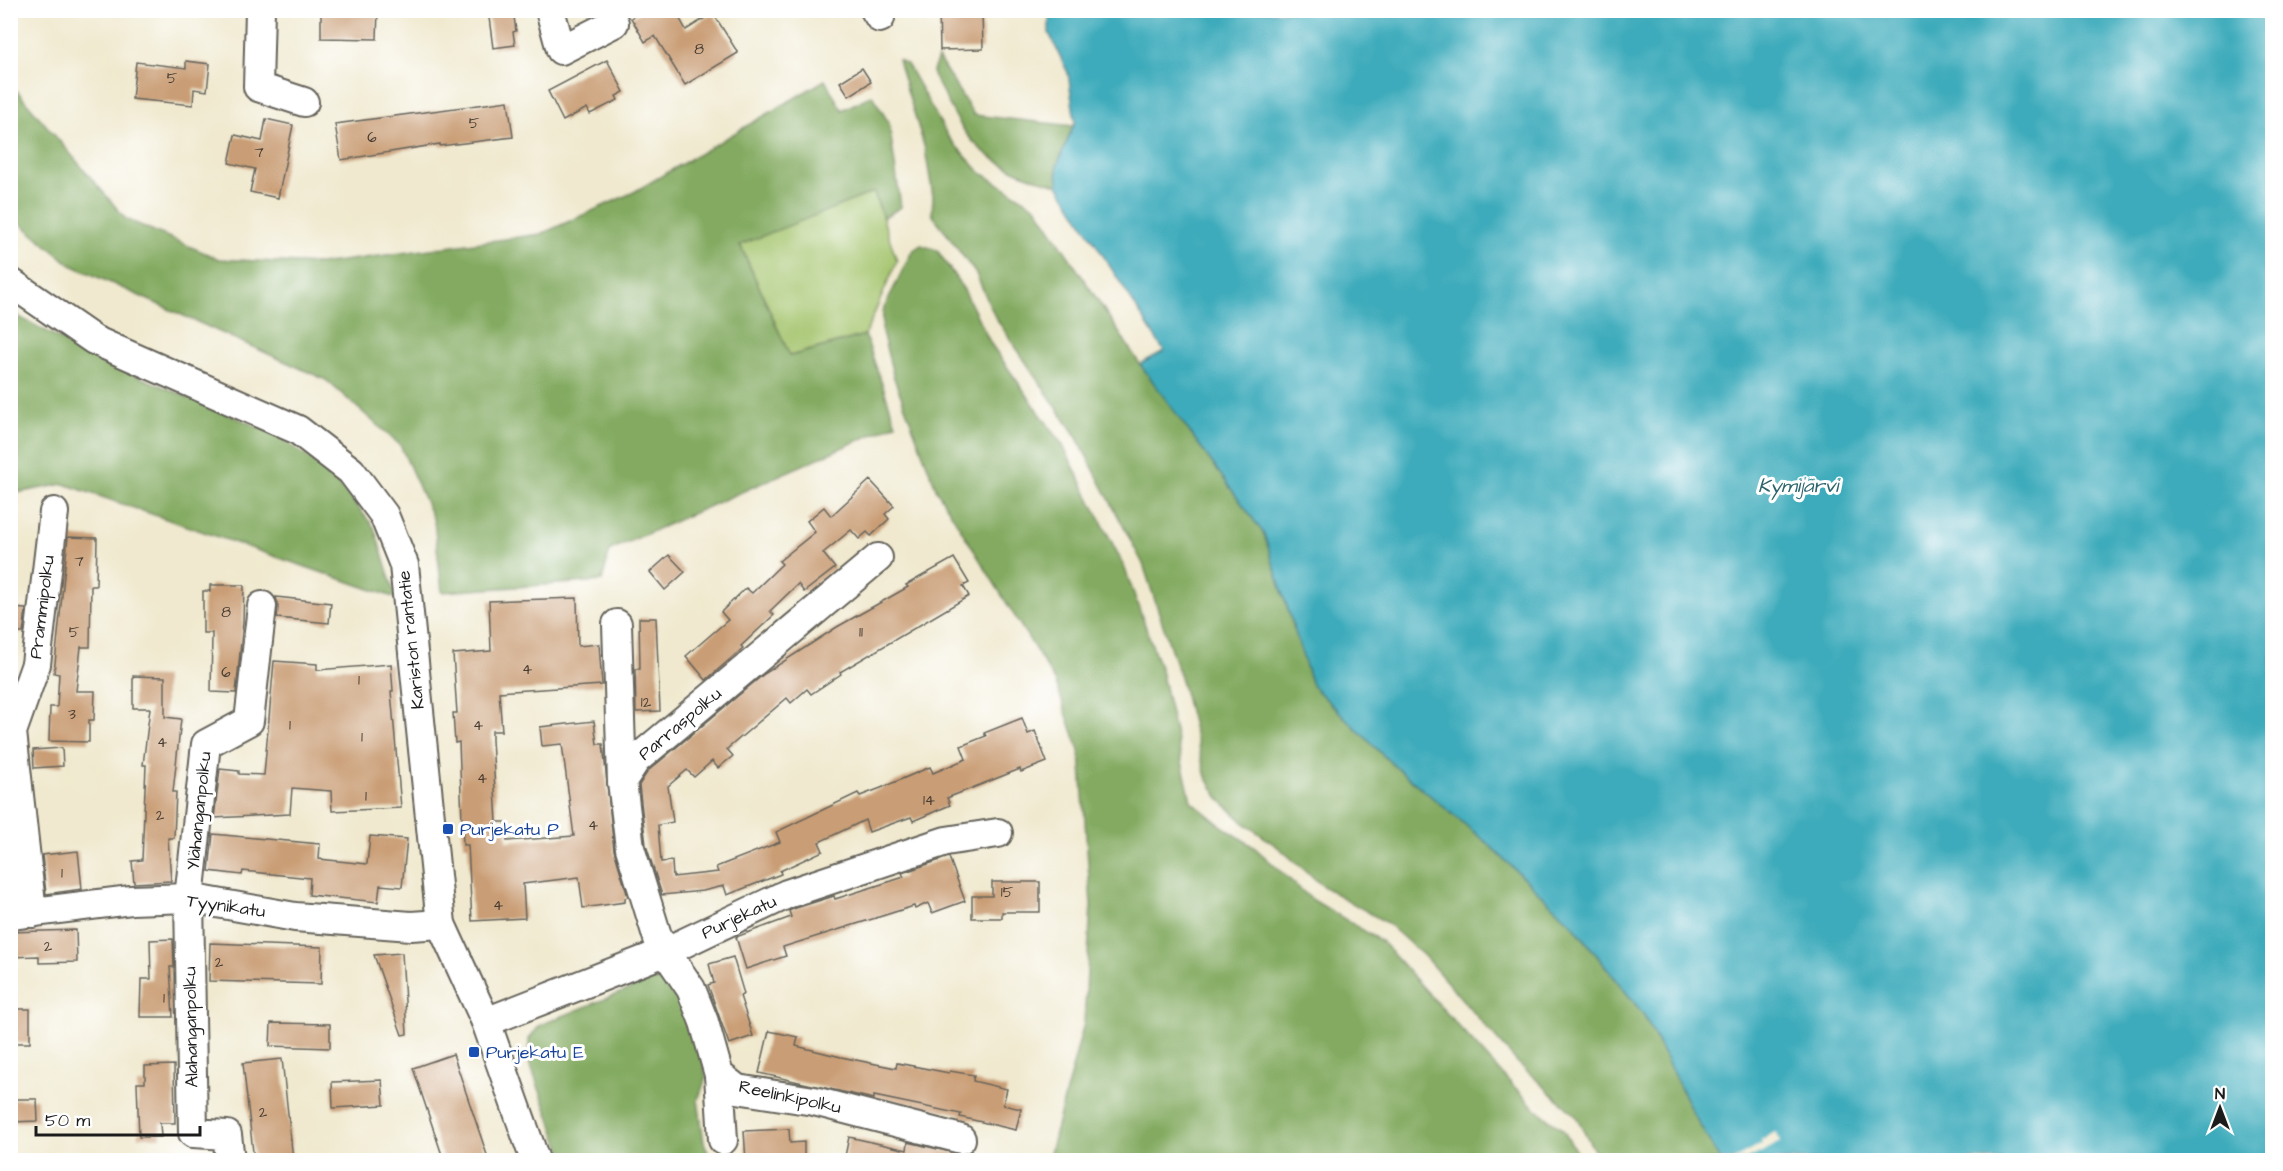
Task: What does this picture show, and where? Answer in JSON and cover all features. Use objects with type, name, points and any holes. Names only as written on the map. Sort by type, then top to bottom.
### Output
[{"type":"street","points":[[260,10],[258,87],[304,102]]},
{"type":"street","points":[[550,10],[561,50],[614,23]]},
{"type":"street","name":"Kariston rantatie","points":[[10,282],[94,340],[298,430],[351,471],[384,514],[404,565],[441,924],[486,1023],[535,1161]]},
{"type":"street","name":"Prammipolku","points":[[21,914],[11,729],[36,664],[54,512]]},
{"type":"street","name":"Parraspolku","points":[[622,781],[636,760],[878,558]]},
{"type":"street","name":"Ylähanganpolku","points":[[189,898],[206,744],[249,721],[262,606]]},
{"type":"street","points":[[617,624],[622,781],[630,848],[659,942],[665,952]]},
{"type":"street","name":"Purjekatu","points":[[486,1023],[665,952],[787,894],[946,841],[998,833]]},
{"type":"street","name":"Tyynikatu","points":[[21,914],[131,900],[189,898],[295,917],[411,926],[441,924]]},
{"type":"street","name":"Alahanganpolku","points":[[189,898],[193,1133],[226,1135],[230,1161]]},
{"type":"street","name":"Reelinkipolku","points":[[665,952],[691,989],[704,1023],[719,1075],[737,1089],[814,1101],[961,1139]]},
{"type":"street","points":[[719,1075],[723,1140]]},
{"type":"green space","points":[[938,58],[974,115],[1073,126],[1057,166],[1058,185],[1030,177],[1004,165],[991,157],[970,138],[932,73]]},
{"type":"green space","points":[[898,60],[907,64],[949,138],[980,172],[1036,207],[1140,364],[1264,534],[1312,685],[1392,764],[1486,842],[1573,925],[1644,1015],[1693,1113],[1720,1160],[1599,1160],[1576,1116],[1517,1062],[1424,956],[1387,923],[1324,887],[1279,848],[1243,822],[1220,800],[1206,777],[1181,680],[1143,564],[1076,436],[995,317],[976,274],[932,214],[933,196],[925,149]]},
{"type":"green space","points":[[825,80],[842,110],[872,95],[889,123],[901,207],[883,218],[874,192],[740,245],[790,356],[865,335],[896,424],[610,550],[602,581],[442,592],[434,521],[400,445],[326,380],[71,265],[11,216],[11,84],[126,219],[219,259],[320,264],[541,234],[634,192]]},
{"type":"green space","points":[[874,192],[897,261],[865,335],[790,356],[740,244]]},
{"type":"green space","points":[[921,245],[937,250],[964,290],[991,344],[1063,446],[1124,566],[1161,670],[1191,801],[1219,824],[1254,847],[1310,898],[1381,941],[1502,1074],[1535,1108],[1563,1130],[1581,1160],[1048,1160],[1084,1023],[1091,905],[1080,753],[1055,681],[937,491],[894,378],[882,332],[883,310],[912,251]]},
{"type":"green space","points":[[11,309],[21,318],[107,363],[275,434],[331,474],[374,527],[396,598],[64,484],[11,494]]},
{"type":"green space","points":[[654,979],[677,990],[698,1031],[706,1078],[698,1100],[704,1142],[711,1160],[565,1160],[529,1061],[529,1039],[540,1025]]},
{"type":"water","name":"Kymijärvi","points":[[1049,11],[2272,11],[2272,1160],[1720,1160],[1693,1113],[1644,1015],[1573,925],[1486,842],[1392,764],[1312,685],[1264,534],[1140,364],[1164,351],[1058,185],[1057,166],[1075,122],[1068,73],[1049,33]]},
{"type":"pier","points":[[1775,1132],[1781,1142],[1746,1160],[1733,1160],[1762,1144],[1761,1141]]},
{"type":"building","points":[[321,10],[378,10],[377,39],[321,38]]},
{"type":"building","points":[[488,10],[513,10],[515,45],[493,48]]},
{"type":"building","points":[[643,10],[675,10],[686,30],[713,13],[738,53],[685,85],[655,36],[645,42],[631,18]]},
{"type":"building","points":[[939,10],[982,12],[983,49],[940,50]]},
{"type":"building","points":[[607,60],[624,92],[616,96],[618,100],[590,114],[587,108],[563,121],[548,91]]},
{"type":"building","points":[[186,61],[210,64],[207,91],[194,89],[193,105],[132,99],[136,62],[186,68]]},
{"type":"building","points":[[862,68],[871,82],[849,96],[840,82]]},
{"type":"building","points":[[508,101],[513,137],[440,146],[440,144],[341,160],[335,124]]},
{"type":"building","points":[[266,119],[293,125],[278,198],[250,192],[255,169],[229,163],[235,135],[262,141]]},
{"type":"building","points":[[870,480],[894,506],[885,514],[889,519],[871,536],[867,532],[859,539],[851,530],[823,553],[835,568],[804,592],[798,584],[770,611],[774,615],[741,646],[743,648],[706,680],[686,656],[728,620],[721,612],[746,588],[752,593],[782,564],[779,561],[815,532],[807,521],[824,507],[831,516]]},
{"type":"building","points":[[68,537],[97,538],[96,586],[91,586],[90,647],[81,647],[76,691],[95,691],[94,720],[89,720],[89,742],[49,741],[50,707],[57,707],[59,674],[54,673]]},
{"type":"building","points":[[669,555],[685,572],[665,590],[650,572]]},
{"type":"building","points":[[954,558],[969,583],[963,586],[969,596],[840,672],[841,674],[811,694],[807,689],[791,703],[787,698],[727,749],[733,756],[718,768],[712,761],[694,777],[687,770],[668,786],[673,822],[658,825],[661,862],[672,861],[673,877],[718,872],[716,867],[780,842],[776,832],[858,793],[860,796],[930,767],[933,773],[966,759],[961,746],[986,736],[984,733],[1022,718],[1028,734],[1035,731],[1047,762],[1021,772],[1020,769],[947,798],[950,805],[913,821],[911,817],[869,832],[865,820],[819,842],[823,851],[780,871],[781,874],[727,895],[724,886],[703,891],[662,895],[646,845],[639,785],[648,771],[764,674],[837,627]]},
{"type":"building","points":[[210,585],[244,585],[236,693],[211,692],[212,633],[203,633],[203,591],[210,591]]},
{"type":"building","points":[[276,597],[331,603],[329,623],[277,618]]},
{"type":"building","points":[[577,598],[578,646],[599,644],[602,685],[499,692],[502,731],[492,731],[497,822],[506,822],[507,841],[574,836],[562,744],[542,746],[540,727],[594,721],[597,744],[603,744],[614,850],[628,897],[625,898],[625,902],[583,908],[579,877],[523,884],[525,918],[472,921],[468,845],[463,845],[459,742],[455,743],[453,713],[457,713],[453,654],[491,651],[489,601]]},
{"type":"building","points":[[10,608],[26,609],[23,633],[10,633]]},
{"type":"building","points":[[639,618],[656,618],[660,711],[636,712],[635,669],[640,669]]},
{"type":"building","points":[[274,661],[317,664],[317,670],[391,664],[393,691],[391,691],[401,808],[332,811],[331,791],[292,788],[290,814],[214,818],[220,769],[239,771],[239,774],[264,775]]},
{"type":"building","points":[[133,676],[165,677],[165,717],[181,719],[173,792],[176,792],[174,838],[168,838],[171,881],[134,883],[132,861],[142,860],[146,765],[143,765],[150,708],[133,708]]},
{"type":"building","points":[[62,748],[63,766],[34,768],[33,750]]},
{"type":"building","points":[[213,834],[320,844],[319,859],[367,864],[370,836],[407,839],[402,887],[380,885],[378,902],[309,895],[310,878],[243,871],[242,875],[209,871]]},
{"type":"building","points":[[78,851],[82,889],[46,894],[42,855]]},
{"type":"building","points":[[949,857],[965,901],[932,913],[928,903],[915,909],[914,906],[783,947],[786,956],[746,969],[736,937],[791,917],[789,911],[793,909],[834,896],[835,899],[904,877],[902,873]]},
{"type":"building","points":[[992,882],[1040,882],[1040,912],[1002,912],[1002,918],[972,918],[972,896],[992,896]]},
{"type":"building","points":[[76,930],[77,962],[39,963],[39,956],[10,957],[10,932]]},
{"type":"building","points":[[173,939],[174,967],[170,967],[173,1017],[140,1017],[141,979],[151,979],[150,940]]},
{"type":"building","points":[[210,943],[322,947],[321,984],[209,981]]},
{"type":"building","points":[[402,953],[407,1034],[402,1035],[374,955]]},
{"type":"building","points":[[733,957],[744,994],[740,996],[753,1036],[729,1044],[708,985],[714,983],[709,964]]},
{"type":"building","points":[[10,1009],[30,1009],[30,1043],[10,1043]]},
{"type":"building","points":[[271,1023],[330,1024],[330,1048],[270,1046]]},
{"type":"building","points":[[769,1031],[798,1037],[796,1046],[841,1057],[896,1068],[897,1063],[949,1073],[950,1071],[974,1075],[973,1081],[1007,1089],[1003,1105],[1021,1109],[1016,1130],[960,1117],[961,1114],[874,1096],[874,1099],[759,1073]]},
{"type":"building","points":[[453,1054],[489,1161],[444,1161],[413,1068]]},
{"type":"building","points":[[282,1059],[293,1159],[254,1161],[243,1063]]},
{"type":"building","points":[[174,1065],[175,1123],[160,1123],[161,1137],[139,1137],[137,1083],[145,1083],[145,1066]]},
{"type":"building","points":[[382,1080],[384,1105],[333,1108],[332,1082]]},
{"type":"building","points":[[10,1099],[37,1099],[38,1121],[10,1122]]},
{"type":"building","points":[[789,1129],[790,1143],[804,1142],[804,1161],[746,1161],[744,1131]]},
{"type":"building","points":[[849,1137],[907,1150],[908,1142],[963,1155],[962,1161],[844,1161]]},
{"type":"place","name":"Purjekatu P","points":[[448,829]]},
{"type":"place","name":"Purjekatu E","points":[[474,1052]]}]
